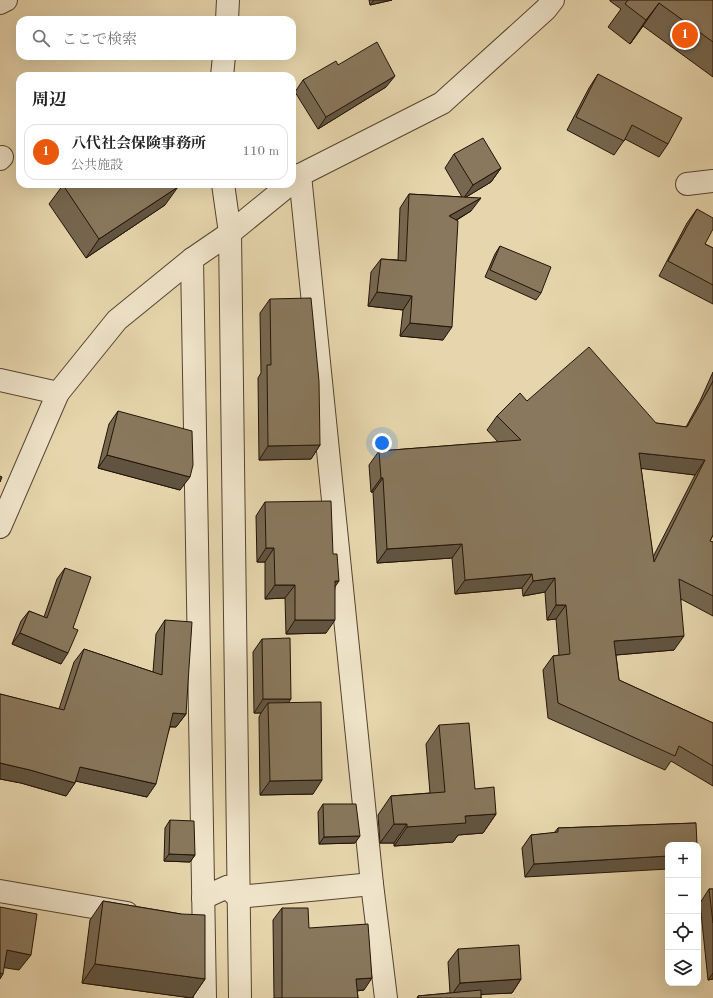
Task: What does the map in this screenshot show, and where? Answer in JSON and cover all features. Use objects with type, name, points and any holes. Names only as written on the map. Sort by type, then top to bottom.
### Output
[{"type":"street","points":[[0,3],[6,0]]},
{"type":"street","points":[[227,16],[228,0]]},
{"type":"street","points":[[296,179],[442,102],[546,9],[553,0]]},
{"type":"street","points":[[222,72],[224,60]]},
{"type":"street","points":[[687,184],[713,182]]},
{"type":"street","points":[[224,188],[230,233],[231,266],[240,998]]},
{"type":"street","points":[[0,527],[58,393],[116,320],[192,259],[230,233],[284,188]]},
{"type":"street","points":[[295,188],[386,998]]},
{"type":"street","points":[[192,259],[197,912],[205,998]]},
{"type":"street","points":[[0,380],[58,393]]},
{"type":"street","points":[[197,912],[227,887],[238,897],[372,884]]},
{"type":"street","points":[[0,891],[147,917]]},
{"type":"building","points":[[628,0],[713,0],[713,42],[659,3],[646,20],[625,4]]},
{"type":"building","points":[[377,42],[395,76],[326,117],[303,80],[336,61],[338,65]]},
{"type":"building","points":[[598,74],[682,118],[668,144],[632,125],[624,141],[576,117]]},
{"type":"building","points":[[483,138],[501,168],[473,185],[454,154]]},
{"type":"building","points":[[65,188],[176,188],[99,239]]},
{"type":"building","points":[[409,194],[481,198],[449,216],[458,221],[452,327],[410,323],[412,296],[377,292],[381,259],[406,261]]},
{"type":"building","points":[[697,209],[713,218],[713,229],[705,244],[713,248],[713,285],[668,261]]},
{"type":"building","points":[[500,246],[551,267],[541,293],[490,270]]},
{"type":"building","points":[[311,298],[319,381],[320,445],[268,446],[267,365],[271,365],[270,299]]},
{"type":"building","points":[[589,347],[656,423],[687,427],[713,381],[713,535],[710,541],[713,542],[713,596],[679,579],[684,636],[614,641],[619,680],[713,723],[713,766],[679,746],[675,756],[558,703],[553,656],[570,654],[566,605],[556,605],[555,578],[533,581],[532,574],[465,580],[462,544],[387,549],[383,478],[381,478],[379,451],[521,440],[497,416],[520,393],[527,401]],"holes":[[[639,453],[705,460],[654,562]]]},
{"type":"building","points":[[118,411],[192,431],[193,465],[190,477],[107,455]]},
{"type":"building","points":[[331,501],[333,554],[337,554],[339,581],[335,581],[335,620],[295,620],[295,585],[275,585],[274,548],[266,548],[265,502]]},
{"type":"building","points":[[65,568],[91,577],[73,628],[78,630],[68,653],[20,633],[29,611],[47,618]]},
{"type":"building","points":[[165,620],[192,622],[186,714],[173,713],[156,784],[80,767],[75,783],[0,763],[0,694],[64,710],[84,649],[162,675]]},
{"type":"building","points":[[290,638],[291,699],[263,699],[262,639]]},
{"type":"building","points":[[321,702],[322,780],[270,781],[268,703]]},
{"type":"building","points":[[469,723],[475,789],[494,787],[496,814],[465,816],[466,823],[407,827],[407,824],[394,824],[391,796],[445,792],[439,725]]},
{"type":"building","points":[[323,804],[356,804],[360,836],[324,837]]},
{"type":"building","points":[[170,820],[194,821],[195,855],[169,854]]},
{"type":"building","points":[[696,823],[697,842],[665,842],[665,856],[534,864],[531,835],[558,832],[558,828]]},
{"type":"building","points":[[709,889],[713,889],[713,923]]},
{"type":"building","points":[[103,901],[181,914],[205,915],[205,979],[95,964]]},
{"type":"building","points":[[0,907],[37,914],[31,955],[7,950],[3,974],[0,973]]},
{"type":"building","points":[[282,908],[308,908],[309,928],[368,924],[372,978],[356,979],[358,998],[282,998]]},
{"type":"building","points":[[519,945],[521,979],[460,983],[458,949]]},
{"type":"building","points":[[481,990],[481,998],[418,998],[418,996]]},
{"type":"place","name":"八代社会保険事務所","points":[[685,35]]}]
